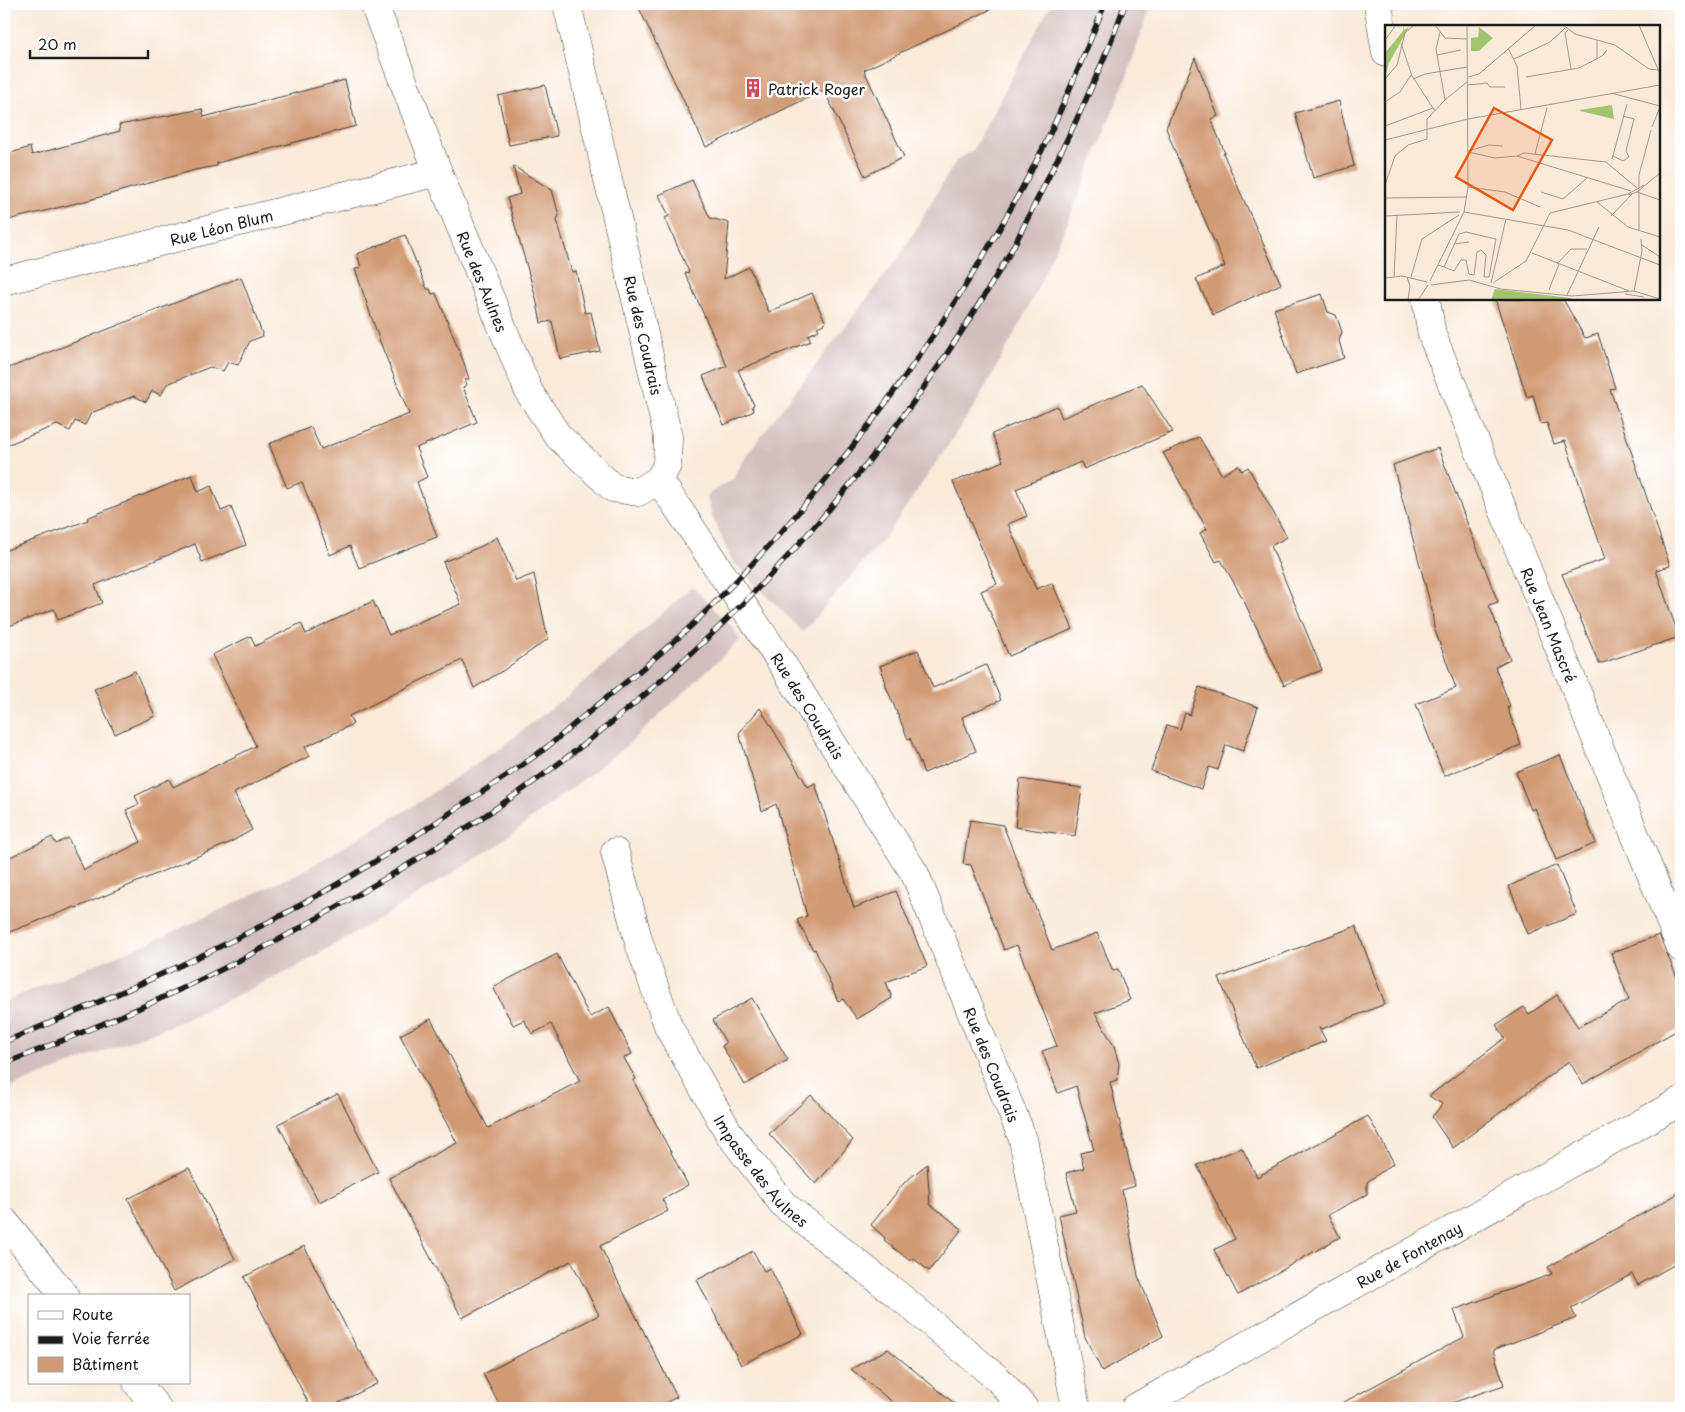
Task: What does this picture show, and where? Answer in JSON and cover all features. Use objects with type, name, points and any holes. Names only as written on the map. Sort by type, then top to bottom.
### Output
[{"type":"street","name":"Rue des Aulnes","points":[[374,4],[438,172],[529,392],[558,436],[613,488],[638,492],[658,480]]},
{"type":"street","name":"Rue des Coudrais","points":[[567,4],[668,437],[667,465],[658,480],[783,665],[915,874],[1023,1139],[1076,1408]]},
{"type":"street","points":[[1378,4],[1385,47]]},
{"type":"street","name":"Rue Léon Blum","points":[[4,281],[438,172]]},
{"type":"street","name":"Rue Jean Mascré","points":[[1426,300],[1432,335],[1681,948]]},
{"type":"street","name":"Impasse des Aulnes","points":[[615,852],[639,943],[670,1028],[730,1135],[784,1205],[899,1296],[998,1379],[1024,1408]]},
{"type":"street","name":"Rue de Fontenay","points":[[1135,1408],[1681,1101]]},
{"type":"street","points":[[4,1221],[63,1294]]},
{"type":"street","points":[[138,1384],[157,1408]]},
{"type":"shaded area","points":[[1051,4],[1151,4],[1126,79],[1068,221],[1026,313],[976,404],[889,532],[803,632],[732,561],[711,514],[707,495],[733,479],[748,453],[901,254],[956,161],[973,150]]},
{"type":"shaded area","points":[[692,587],[734,629],[740,640],[623,749],[495,846],[384,916],[291,970],[184,1020],[4,1090],[4,1001],[160,938],[305,870],[416,804],[505,744],[591,677]]},
{"type":"building","name":"Patrick Roger","points":[[637,4],[1002,4],[864,70],[904,157],[865,176],[824,90],[706,147]]},
{"type":"building","points":[[1195,58],[1218,116],[1211,119],[1225,153],[1223,153],[1281,284],[1213,315],[1196,279],[1225,266],[1166,128]]},
{"type":"building","points":[[345,80],[356,126],[217,163],[217,166],[195,170],[89,200],[4,221],[4,157],[14,152],[30,147],[32,155],[120,131],[119,125],[202,109],[204,117]]},
{"type":"building","points":[[545,85],[557,136],[509,145],[498,96]]},
{"type":"building","points":[[1339,101],[1354,166],[1313,178],[1295,113]]},
{"type":"building","points":[[513,166],[552,190],[559,215],[557,220],[572,272],[576,271],[585,313],[591,312],[600,351],[560,359],[552,321],[541,323],[536,298],[507,198],[520,194]]},
{"type":"building","points":[[692,180],[710,218],[729,223],[724,279],[749,267],[769,312],[812,293],[826,323],[817,327],[819,330],[808,335],[811,341],[738,370],[754,405],[752,406],[754,411],[724,425],[703,376],[727,366],[685,273],[689,272],[665,218],[669,216],[659,195]]},
{"type":"building","points":[[405,235],[427,289],[430,289],[432,294],[436,293],[464,363],[469,379],[465,380],[467,385],[463,387],[477,422],[416,448],[427,477],[417,482],[437,537],[359,568],[350,546],[330,555],[302,482],[287,488],[269,444],[311,427],[321,449],[409,414],[380,342],[355,269],[361,267],[357,254]]},
{"type":"building","points":[[241,277],[263,336],[250,341],[238,365],[228,362],[223,371],[210,367],[167,384],[161,395],[152,391],[146,402],[134,396],[91,413],[85,425],[75,421],[70,431],[57,425],[4,446],[4,370]]},
{"type":"building","points":[[1322,294],[1328,312],[1336,315],[1342,332],[1339,341],[1344,358],[1296,374],[1274,309]]},
{"type":"building","points":[[1495,300],[1564,300],[1585,338],[1598,334],[1615,388],[1610,389],[1670,566],[1656,570],[1679,637],[1599,664],[1562,574],[1605,559],[1565,441],[1554,444],[1547,423],[1541,424],[1533,395],[1527,397]]},
{"type":"building","points":[[1142,384],[1173,432],[1084,469],[1081,462],[1016,489],[1027,516],[1008,524],[1036,589],[1052,583],[1073,629],[1009,656],[981,591],[997,584],[953,482],[1003,461],[992,434],[1057,406],[1062,418]]},
{"type":"building","points":[[1199,437],[1222,475],[1238,465],[1242,471],[1248,467],[1287,537],[1271,546],[1322,670],[1284,685],[1242,597],[1221,560],[1216,562],[1200,533],[1207,529],[1163,453]]},
{"type":"building","points":[[1438,448],[1498,602],[1489,605],[1510,659],[1495,667],[1510,706],[1507,707],[1521,745],[1444,776],[1416,704],[1456,688],[1434,628],[1432,610],[1393,465]]},
{"type":"building","points":[[192,475],[198,492],[211,486],[221,511],[231,507],[246,545],[202,562],[195,544],[95,585],[102,603],[58,620],[54,609],[4,628],[4,551],[88,520],[87,518]]},
{"type":"building","points":[[497,537],[516,581],[534,574],[548,639],[504,670],[474,688],[462,660],[349,716],[353,724],[305,747],[310,756],[234,793],[252,830],[229,843],[76,908],[4,934],[4,860],[52,837],[56,844],[68,838],[84,870],[141,842],[126,810],[139,804],[135,796],[169,779],[173,787],[256,746],[212,655],[251,636],[255,646],[301,623],[306,634],[373,601],[389,635],[461,604],[443,562],[482,546]]},
{"type":"building","points":[[918,650],[933,688],[986,665],[1001,700],[962,717],[976,751],[924,773],[885,684],[880,666]]},
{"type":"building","points":[[135,671],[155,716],[115,734],[94,689]]},
{"type":"building","points":[[1199,687],[1258,707],[1243,751],[1226,745],[1218,770],[1209,767],[1201,789],[1151,771],[1167,725],[1180,729],[1185,713],[1190,715]]},
{"type":"building","points":[[760,708],[808,787],[815,783],[854,908],[896,891],[927,966],[886,982],[892,998],[857,1019],[843,999],[838,1001],[815,949],[813,950],[797,920],[807,916],[776,804],[762,811],[739,733]]},
{"type":"building","points":[[1560,755],[1596,843],[1556,860],[1535,808],[1531,810],[1516,772]]},
{"type":"building","points":[[1020,779],[1082,788],[1075,836],[1015,827]]},
{"type":"building","points":[[970,820],[1003,825],[1052,950],[1097,933],[1113,971],[1118,969],[1130,1000],[1095,1013],[1114,1046],[1119,1064],[1117,1080],[1110,1082],[1135,1186],[1122,1190],[1138,1276],[1163,1336],[1102,1371],[1085,1337],[1059,1215],[1076,1211],[1066,1173],[1084,1168],[1080,1153],[1094,1150],[1076,1086],[1058,1093],[1042,1051],[1057,1046],[1017,945],[1004,950],[971,865],[963,864]]},
{"type":"building","points":[[1557,865],[1577,914],[1528,934],[1509,886]]},
{"type":"building","points":[[1356,926],[1385,1004],[1322,1029],[1319,1027],[1326,1041],[1256,1068],[1219,978]]},
{"type":"building","points":[[1659,935],[1681,987],[1681,1028],[1583,1084],[1569,1061],[1453,1148],[1432,1117],[1442,1104],[1429,1096],[1505,1038],[1496,1025],[1524,1007],[1529,1014],[1557,995],[1578,1027],[1629,1000],[1611,953]]},
{"type":"building","points":[[557,954],[590,1017],[609,1007],[632,1054],[624,1058],[636,1079],[633,1080],[688,1185],[662,1199],[668,1211],[600,1246],[677,1397],[655,1408],[501,1408],[483,1374],[599,1315],[571,1261],[462,1318],[389,1178],[457,1143],[400,1035],[431,1019],[488,1128],[580,1081],[551,1024],[532,1034],[524,1020],[513,1025],[493,987]]},
{"type":"building","points":[[752,998],[788,1060],[745,1085],[722,1046],[726,1043],[713,1020]]},
{"type":"building","points":[[338,1094],[378,1172],[319,1202],[278,1124]]},
{"type":"building","points":[[811,1095],[853,1140],[816,1184],[769,1134]]},
{"type":"building","points":[[1368,1116],[1394,1163],[1367,1182],[1367,1194],[1328,1215],[1340,1237],[1238,1295],[1214,1250],[1235,1239],[1197,1165],[1242,1148],[1257,1177]]},
{"type":"building","points":[[927,1164],[930,1204],[962,1229],[929,1271],[913,1258],[910,1261],[884,1240],[885,1238],[871,1225],[904,1183]]},
{"type":"building","points":[[189,1168],[235,1259],[174,1291],[128,1199]]},
{"type":"building","points":[[1681,1192],[1681,1261],[1638,1285],[1632,1274],[1571,1308],[1576,1318],[1493,1350],[1504,1385],[1437,1408],[1333,1408],[1464,1337],[1454,1310],[1552,1274],[1548,1267]]},
{"type":"building","points":[[304,1246],[359,1352],[378,1383],[329,1408],[311,1408],[244,1277]]},
{"type":"building","points":[[753,1251],[764,1271],[770,1268],[803,1334],[741,1365],[697,1280]]},
{"type":"building","points":[[888,1349],[960,1408],[900,1408],[851,1369]]},
{"type":"railway","points":[[4,1042],[214,950],[304,903],[371,864],[536,755],[641,670],[691,626],[743,574],[841,461],[887,401],[930,340],[971,277],[1043,148],[1105,4]]},
{"type":"railway","points":[[4,1064],[115,1019],[203,978],[248,956],[381,881],[473,824],[517,794],[610,724],[677,667],[740,606],[800,542],[857,476],[910,406],[960,333],[1016,242],[1096,77],[1125,4]]},
{"type":"place","name":"Patrick Roger","points":[[753,88]]}]
